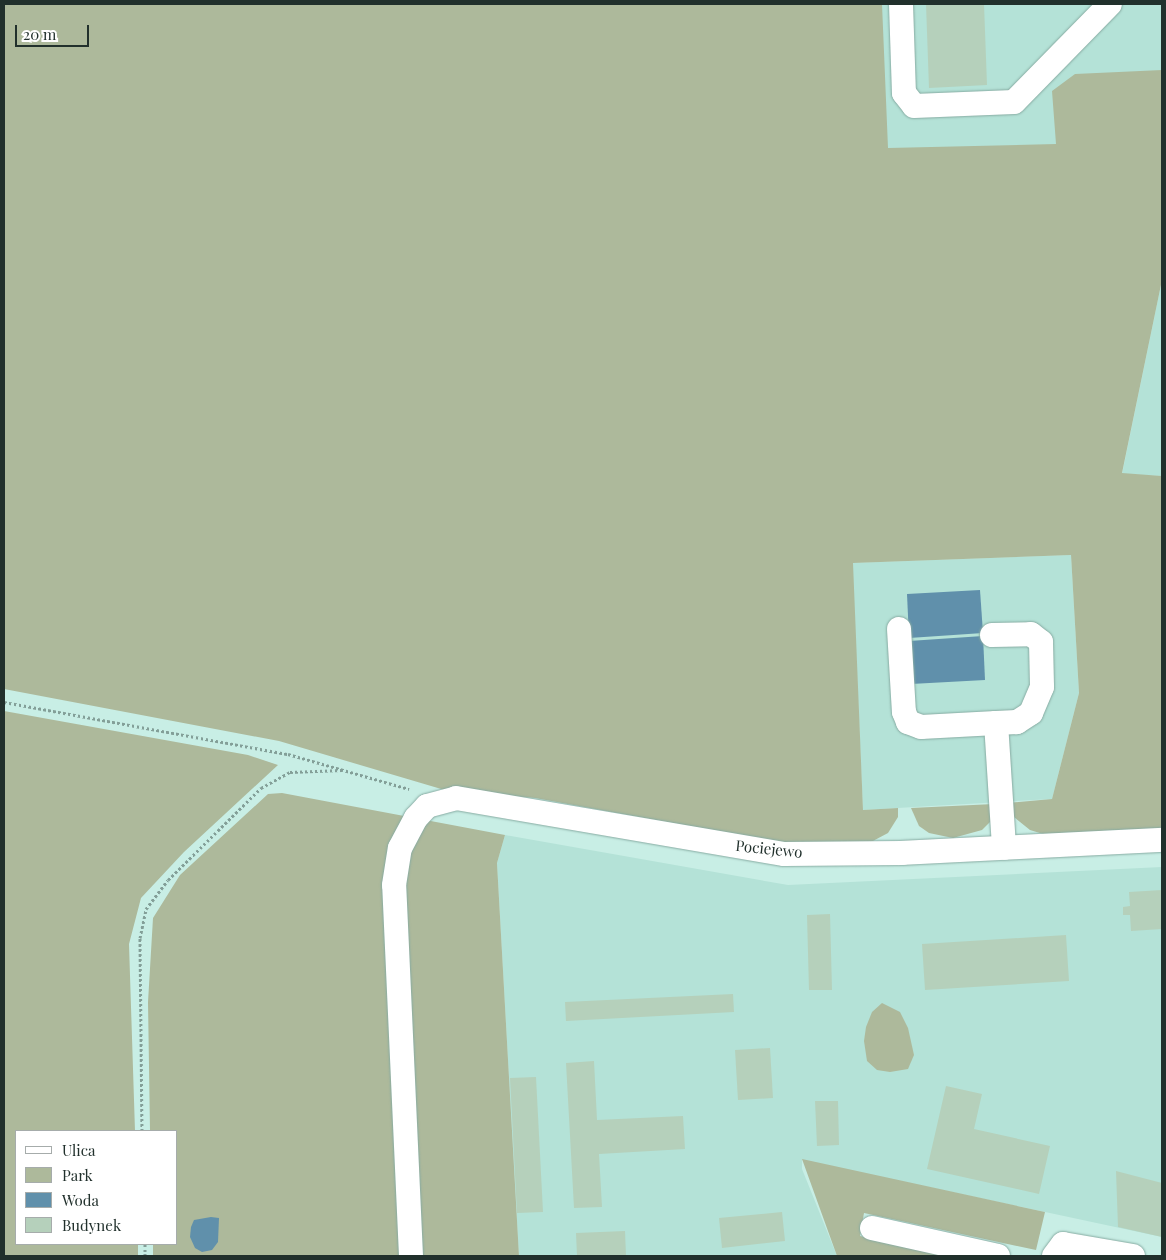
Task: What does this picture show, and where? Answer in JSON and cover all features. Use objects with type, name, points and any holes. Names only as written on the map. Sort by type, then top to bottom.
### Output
[{"type":"street","points":[[901,4],[904,94],[914,106],[1014,102],[1110,4]]},
{"type":"street","points":[[899,629],[904,712],[908,722],[921,727],[1017,722],[1031,713],[1042,688],[1041,642],[1031,634],[992,635]]},
{"type":"street","points":[[996,723],[1004,848]]},
{"type":"street","name":"Pociejewo","points":[[411,1256],[394,885],[400,848],[416,818],[427,806],[456,798],[784,854],[1004,848],[1162,840]]},
{"type":"street","points":[[872,1228],[998,1256]]},
{"type":"street","points":[[1054,1256],[1063,1244],[1133,1256]]},
{"type":"path","points":[[4,702],[288,754],[412,790]]},
{"type":"path","points":[[142,1130],[140,938],[146,909],[168,880],[261,788],[290,772],[342,770]]},
{"type":"shaded area","points":[[864,4],[1162,4],[1162,161],[871,172]]},
{"type":"shaded area","points":[[1162,280],[1162,476],[1122,474]]},
{"type":"shaded area","points":[[1071,555],[1079,693],[1052,799],[863,810],[852,563]]},
{"type":"shaded area","points":[[505,835],[788,885],[1162,867],[1162,1237],[802,1160],[802,1169],[837,1256],[519,1256],[497,863]]},
{"type":"green space","points":[[4,4],[882,4],[888,148],[1056,144],[1052,91],[1075,74],[1162,70],[1162,280],[1122,473],[1162,476],[1162,828],[1043,834],[1030,830],[1009,813],[1008,803],[1052,799],[1079,693],[1071,555],[853,563],[863,810],[898,808],[898,817],[888,833],[871,842],[800,844],[759,839],[535,798],[448,791],[279,741],[4,689]]},
{"type":"green space","points":[[4,711],[248,755],[278,765],[184,852],[141,898],[129,944],[135,1130],[15,1130],[15,1245],[138,1245],[138,1256],[4,1256]]},
{"type":"green space","points":[[282,793],[505,835],[497,863],[519,1256],[153,1256],[153,1245],[178,1245],[178,1130],[150,1130],[148,1002],[153,918],[180,875],[268,794]]},
{"type":"green space","points":[[994,804],[992,820],[982,830],[953,838],[929,833],[919,826],[911,808]]},
{"type":"green space","points":[[882,1003],[900,1012],[908,1028],[914,1055],[908,1069],[890,1072],[877,1070],[867,1061],[864,1041],[866,1027],[872,1012]]},
{"type":"green space","points":[[802,1159],[1045,1212],[1036,1250],[864,1213],[860,1236],[950,1256],[837,1256]]},
{"type":"water","points":[[980,590],[983,633],[909,638],[907,594]]},
{"type":"water","points":[[983,636],[985,680],[911,684],[909,641]]},
{"type":"water","points":[[211,1217],[219,1218],[218,1242],[212,1250],[202,1252],[195,1248],[190,1237],[191,1227],[194,1220]]},
{"type":"building","points":[[926,4],[984,4],[987,85],[929,88]]},
{"type":"building","points":[[1162,890],[1162,929],[1131,931],[1130,915],[1123,915],[1123,907],[1130,906],[1129,892]]},
{"type":"building","points":[[830,914],[832,990],[809,990],[807,915]]},
{"type":"building","points":[[1066,935],[1069,981],[925,990],[922,944]]},
{"type":"building","points":[[733,994],[734,1012],[566,1021],[565,1002]]},
{"type":"building","points":[[770,1048],[773,1098],[738,1100],[735,1050]]},
{"type":"building","points":[[594,1061],[597,1120],[683,1116],[685,1149],[599,1154],[602,1207],[574,1208],[566,1063]]},
{"type":"building","points":[[536,1077],[543,1212],[517,1213],[510,1078]]},
{"type":"building","points":[[946,1086],[982,1094],[974,1129],[1050,1146],[1039,1194],[927,1169]]},
{"type":"building","points":[[815,1101],[838,1101],[839,1145],[817,1146]]},
{"type":"building","points":[[1116,1171],[1162,1183],[1162,1237],[1118,1227]]},
{"type":"building","points":[[782,1212],[785,1241],[722,1248],[719,1218]]},
{"type":"building","points":[[625,1231],[626,1256],[577,1256],[576,1233]]}]
